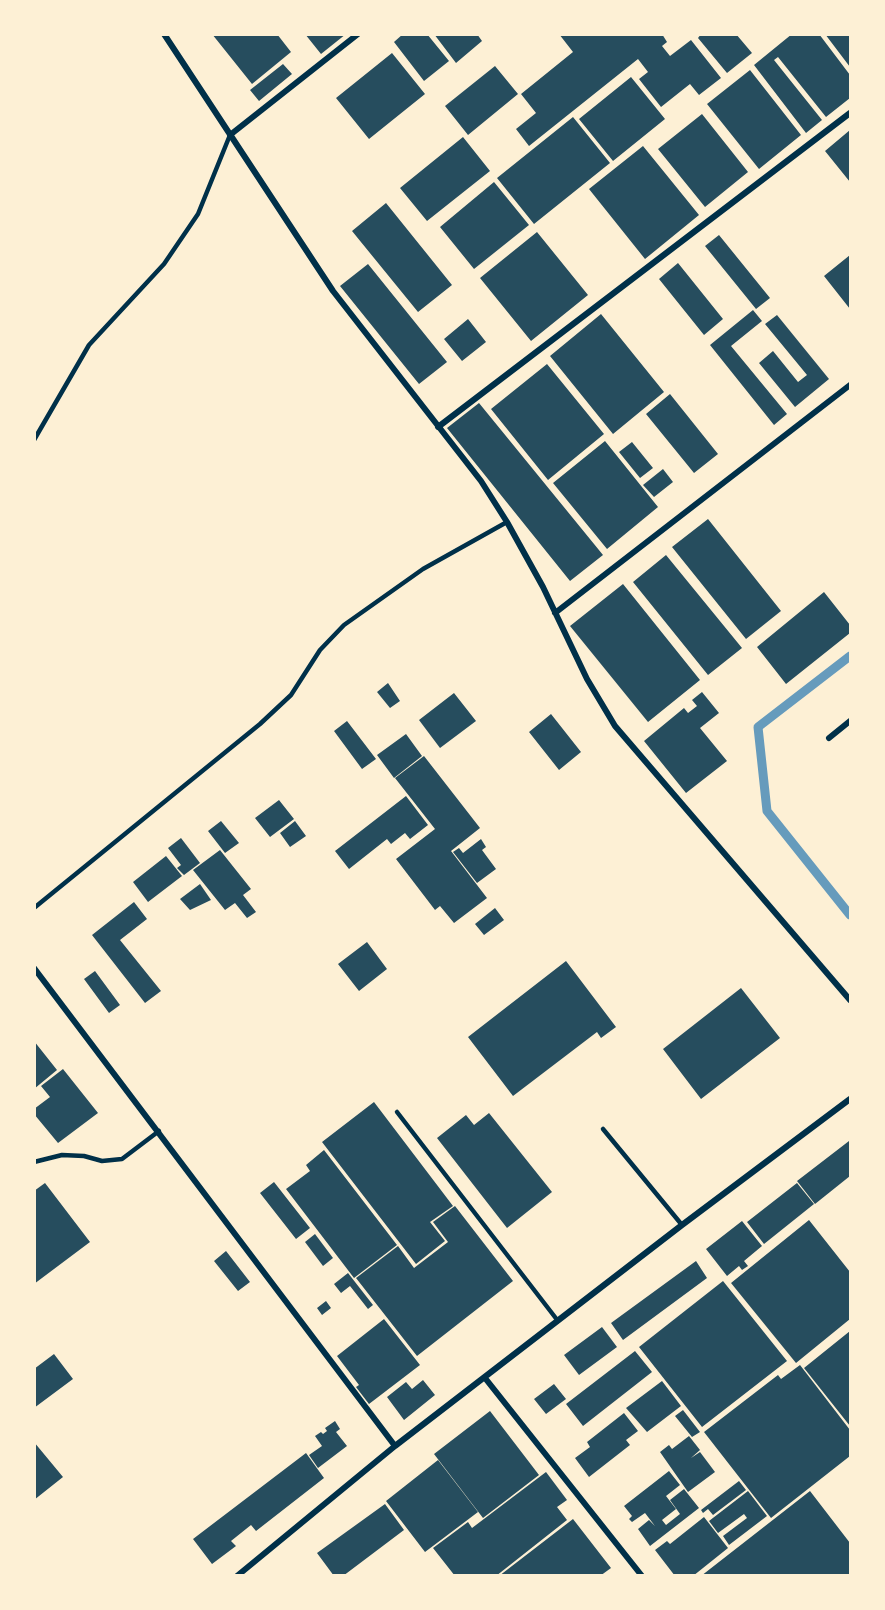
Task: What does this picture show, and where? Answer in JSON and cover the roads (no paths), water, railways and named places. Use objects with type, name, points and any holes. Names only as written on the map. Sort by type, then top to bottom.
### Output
[{"type":"street","points":[[164,34],[333,291],[481,481],[507,522],[587,679],[615,726],[850,1000]]},
{"type":"street","points":[[230,135],[358,34]]},
{"type":"street","points":[[438,427],[850,112]]},
{"type":"street","points":[[555,613],[850,385]]},
{"type":"street","points":[[829,738],[850,721]]},
{"type":"street","points":[[34,968],[395,1446]]},
{"type":"street","points":[[237,1575],[395,1446],[850,1099]]},
{"type":"street","points":[[485,1378],[642,1575]]},
{"type":"lane","points":[[34,440],[89,345],[164,264],[198,214],[230,135]]},
{"type":"lane","points":[[34,908],[260,724],[291,695],[320,650],[344,625],[423,569],[507,522]]},
{"type":"lane","points":[[397,1112],[558,1321]]},
{"type":"lane","points":[[603,1129],[682,1225]]},
{"type":"lane","points":[[34,1161],[62,1155],[84,1156],[102,1161],[122,1159],[159,1131]]},
{"type":"waterway","points":[[850,656],[758,727],[767,811],[850,915]]}]
